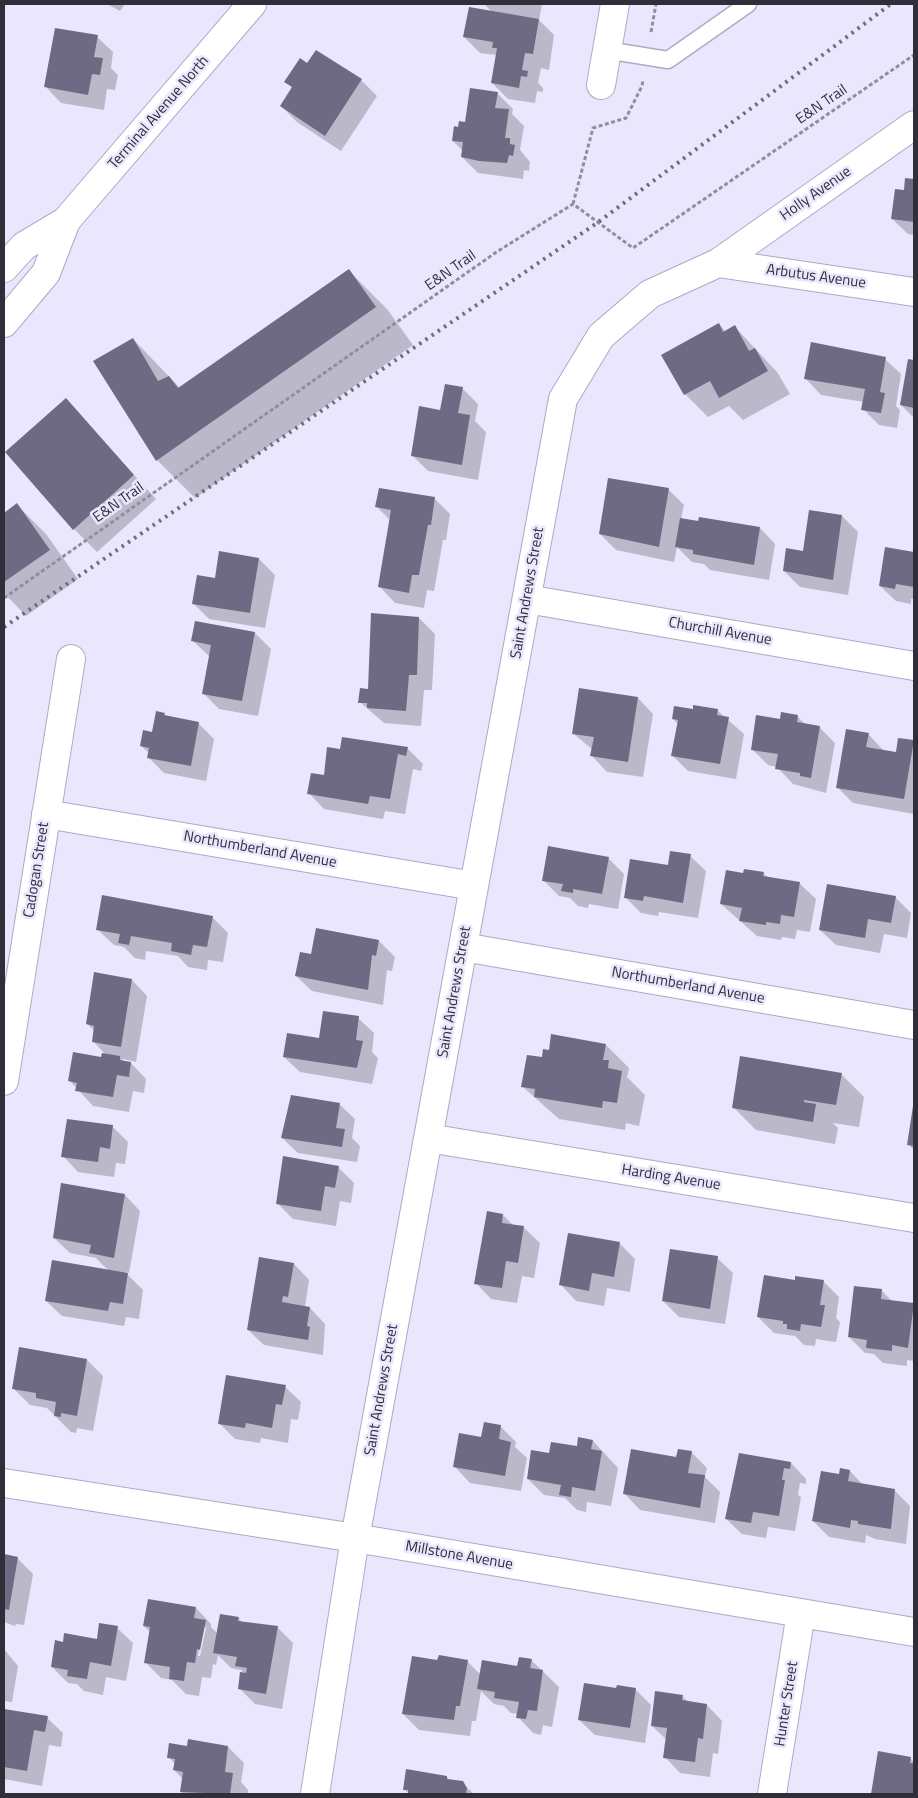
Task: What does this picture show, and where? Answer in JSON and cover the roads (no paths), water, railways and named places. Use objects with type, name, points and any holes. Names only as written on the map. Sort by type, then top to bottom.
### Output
[{"type":"street","name":"Terminal Avenue North","points":[[4,268],[24,246],[66,221],[252,4]]},
{"type":"street","points":[[600,85],[615,4]]},
{"type":"street","name":"Holly Avenue","points":[[718,263],[914,125]]},
{"type":"street","name":"Terminal Avenue North","points":[[4,323],[46,273],[66,221]]},
{"type":"street","name":"Arbutus Avenue","points":[[718,263],[914,292]]},
{"type":"street","name":"Saint Andrews Street","points":[[315,1794],[355,1538],[564,399],[602,336],[650,294],[718,263]]},
{"type":"street","name":"Churchill Avenue","points":[[527,599],[914,666]]},
{"type":"street","name":"Cadogan Street","points":[[4,1081],[71,659]]},
{"type":"street","name":"Northumberland Avenue","points":[[46,814],[474,886]]},
{"type":"street","name":"Northumberland Avenue","points":[[463,948],[914,1025]]},
{"type":"street","name":"Harding Avenue","points":[[428,1138],[914,1218]]},
{"type":"street","name":"Millstone Avenue","points":[[4,1483],[355,1538],[914,1632]]},
{"type":"street","name":"Hunter Street","points":[[772,1794],[801,1613]]},
{"type":"lane","points":[[606,50],[668,60],[748,4]]},
{"type":"railway","points":[[4,627],[597,223],[891,4]]}]
